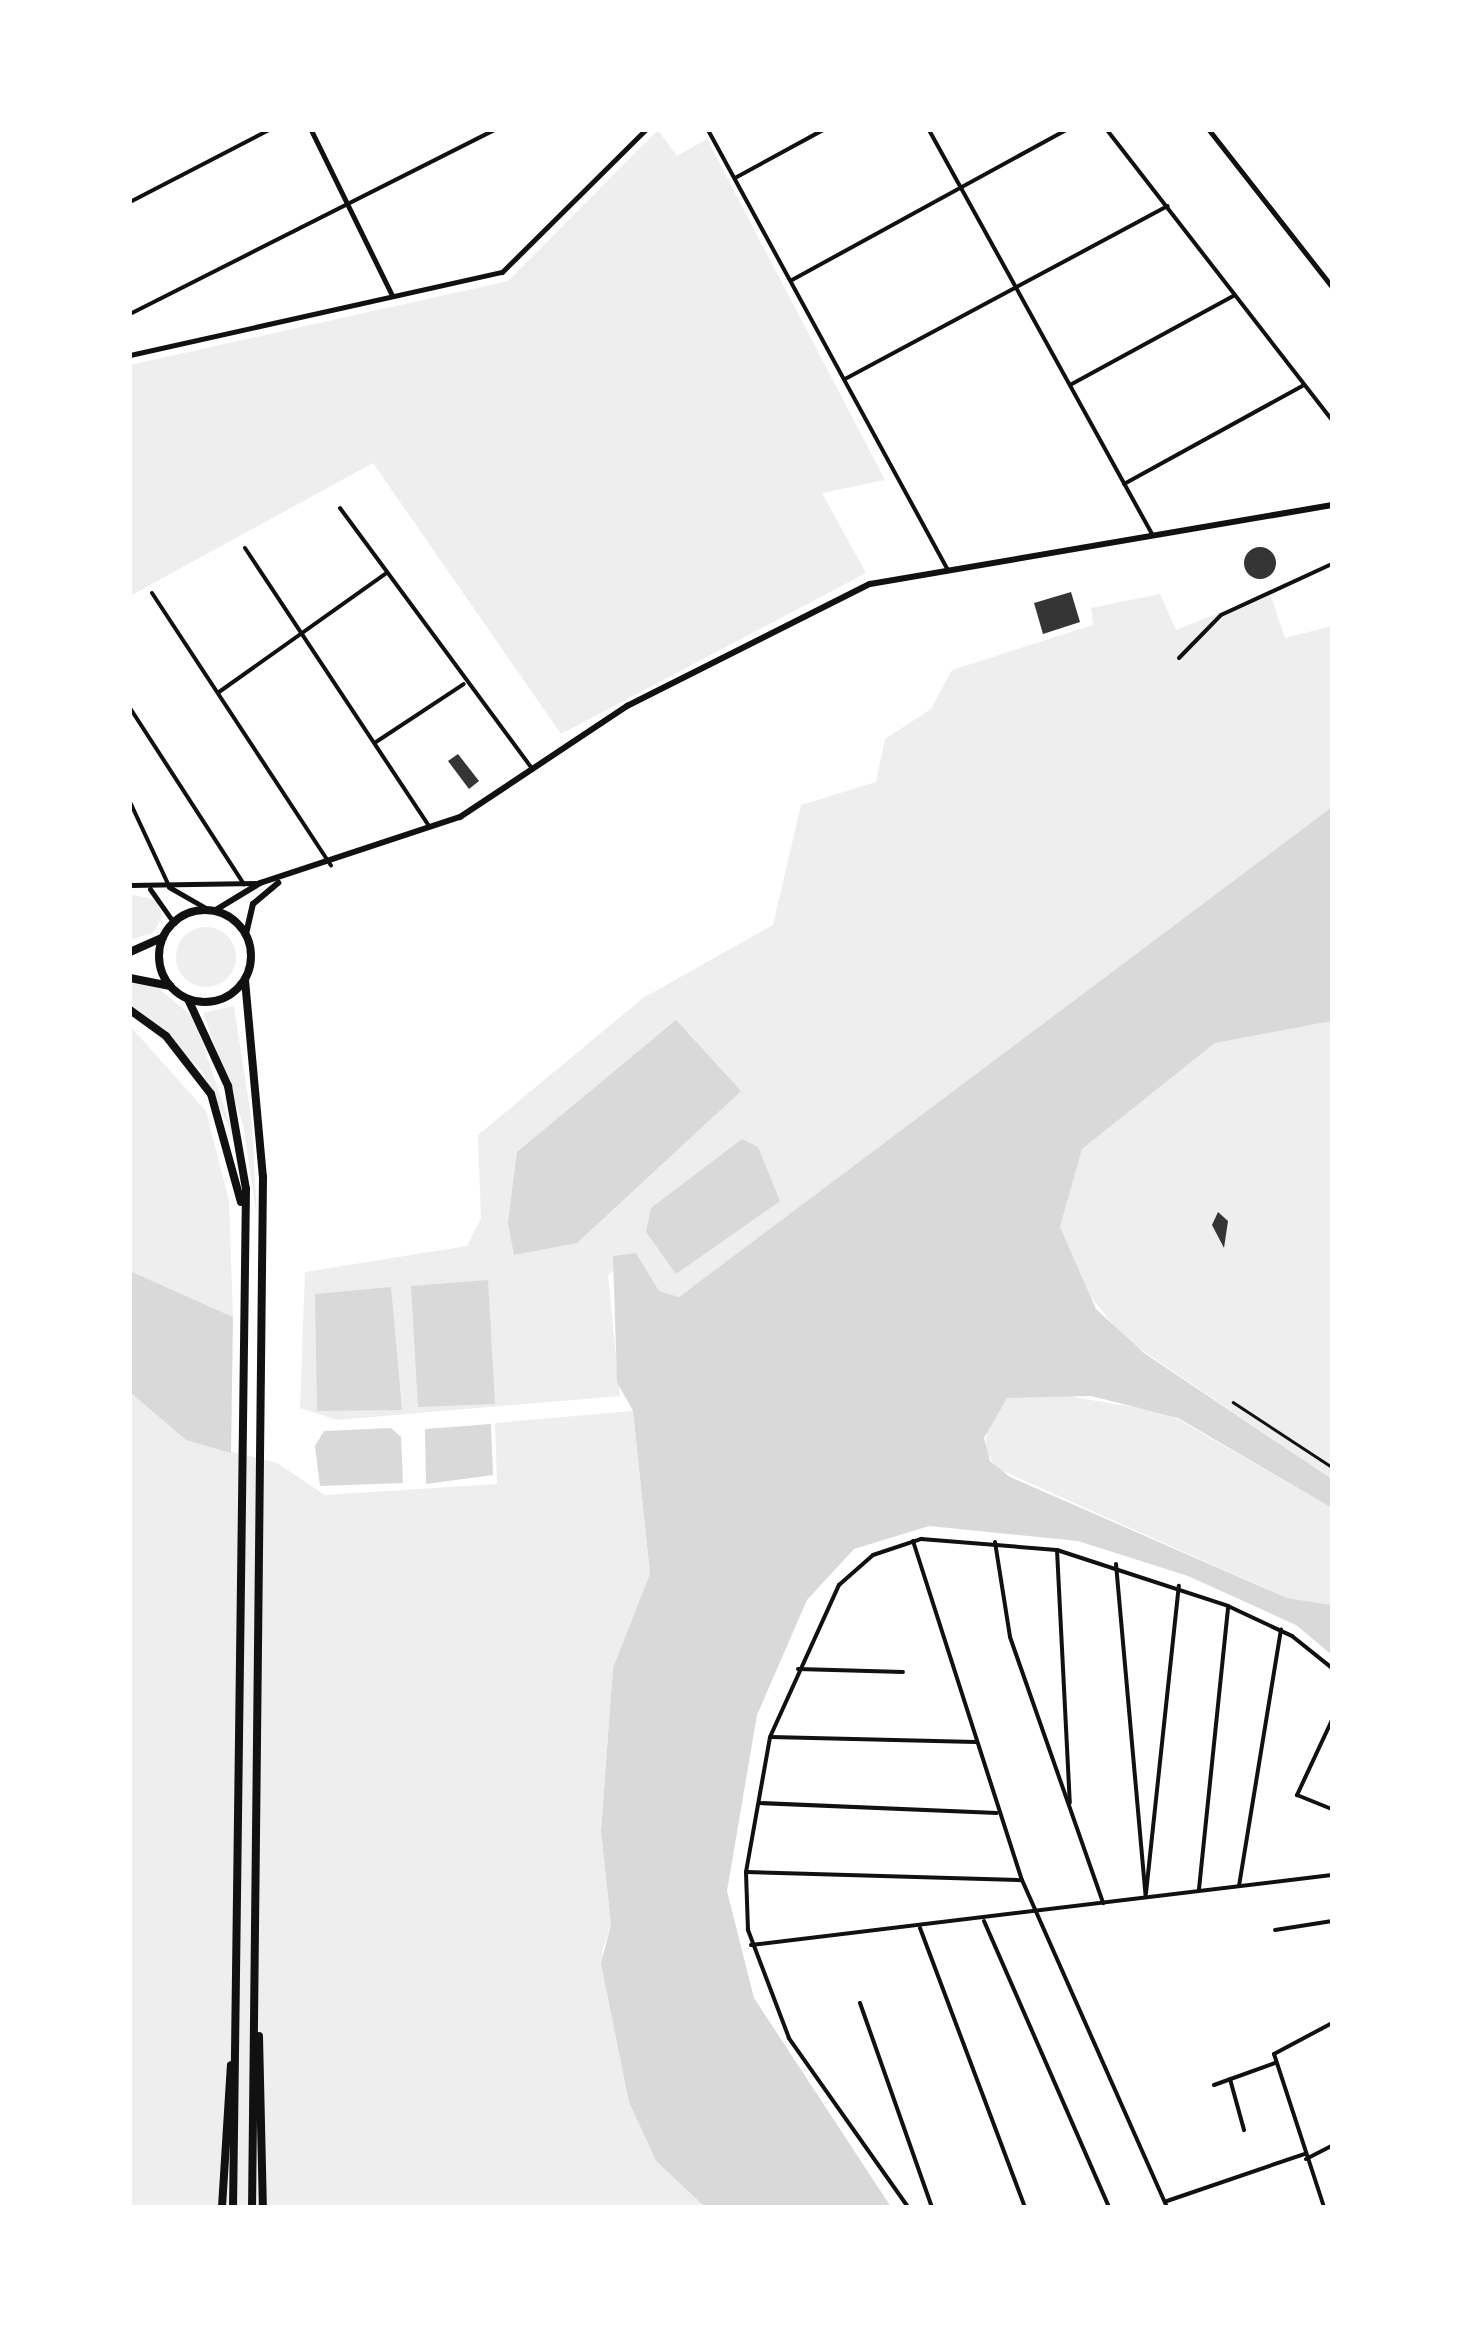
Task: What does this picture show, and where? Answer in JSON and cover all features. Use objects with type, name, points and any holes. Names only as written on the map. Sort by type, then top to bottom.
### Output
[{"type":"highway","points":[[170,986],[161,968],[164,937],[174,922],[211,910],[246,934],[245,980],[261,1139],[263,1293],[252,2207]]},
{"type":"highway","points":[[130,952],[164,937]]},
{"type":"highway","points":[[130,978],[170,986],[188,999],[232,1102],[246,1235],[233,2207]]},
{"type":"highway","points":[[188,999],[220,1000],[245,980]]},
{"type":"highway","points":[[130,1010],[174,1044],[211,1094],[232,1147],[246,1235]]},
{"type":"highway","points":[[255,2002],[263,2207]]},
{"type":"highway","points":[[222,2207],[236,2030]]},
{"type":"main road","points":[[211,910],[260,882],[283,880],[431,829],[534,770],[626,706],[860,588],[1332,505]]},
{"type":"main road","points":[[246,934],[258,898],[283,880]]},
{"type":"street","points":[[130,202],[269,130]]},
{"type":"street","points":[[311,130],[392,295]]},
{"type":"street","points":[[130,314],[495,130]]},
{"type":"street","points":[[130,355],[509,268],[645,130]]},
{"type":"street","points":[[708,130],[946,570]]},
{"type":"street","points":[[735,178],[824,130]]},
{"type":"street","points":[[929,130],[1153,536]]},
{"type":"street","points":[[792,280],[1066,130]]},
{"type":"street","points":[[1107,130],[1332,420]]},
{"type":"street","points":[[1209,130],[1332,287]]},
{"type":"street","points":[[845,380],[1167,206]]},
{"type":"street","points":[[1070,385],[1235,294]]},
{"type":"street","points":[[1124,484],[1304,385]]},
{"type":"street","points":[[340,508],[465,684],[534,770]]},
{"type":"street","points":[[245,548],[431,829]]},
{"type":"street","points":[[1179,658],[1220,615],[1332,564]]},
{"type":"street","points":[[219,692],[384,574]]},
{"type":"street","points":[[152,594],[332,864]]},
{"type":"street","points":[[376,742],[465,684]]},
{"type":"street","points":[[130,708],[244,884]]},
{"type":"street","points":[[130,802],[169,887],[211,910]]},
{"type":"street","points":[[130,885],[260,882]]},
{"type":"street","points":[[142,886],[163,897],[174,922]]},
{"type":"street","points":[[913,1541],[997,1813],[1034,1913],[1166,2204],[1332,2146]]},
{"type":"street","points":[[908,2207],[789,2038],[751,1945],[746,1872],[770,1737],[797,1668],[845,1577],[913,1541],[995,1542],[1057,1550],[1116,1564],[1228,1606],[1281,1630],[1332,1668]]},
{"type":"street","points":[[995,1542],[1010,1636],[1103,1903]]},
{"type":"street","points":[[1057,1550],[1070,1803]]},
{"type":"street","points":[[1116,1564],[1146,1897]]},
{"type":"street","points":[[1146,1897],[1179,1586]]},
{"type":"street","points":[[1198,1891],[1228,1606]]},
{"type":"street","points":[[1238,1886],[1281,1630]]},
{"type":"street","points":[[797,1668],[903,1672]]},
{"type":"street","points":[[1332,1720],[1297,1794],[1332,1810]]},
{"type":"street","points":[[770,1737],[976,1742]]},
{"type":"street","points":[[759,1803],[997,1813]]},
{"type":"street","points":[[746,1872],[1022,1880]]},
{"type":"street","points":[[751,1945],[984,1921],[1332,1875]]},
{"type":"street","points":[[984,1921],[1109,2207]]},
{"type":"street","points":[[1275,1930],[1332,1922]]},
{"type":"street","points":[[920,1928],[1025,2207]]},
{"type":"street","points":[[860,2003],[932,2207]]},
{"type":"street","points":[[1324,2207],[1275,2063],[1281,2044],[1332,2022]]},
{"type":"street","points":[[1214,2085],[1275,2063]]},
{"type":"street","points":[[1230,2079],[1244,2130]]},
{"type":"path","points":[[1233,1402],[1332,1467]]},
{"type":"shaded area","points":[[658,130],[677,156],[707,139],[885,480],[822,493],[866,573],[561,734],[373,463],[130,596],[130,365],[508,281]]},
{"type":"shaded area","points":[[1270,593],[1285,638],[1332,626],[1332,807],[679,1297],[659,1291],[636,1253],[608,1275],[620,1396],[337,1420],[300,1408],[305,1272],[467,1246],[481,1218],[478,1135],[643,998],[773,925],[801,805],[876,782],[885,739],[931,709],[952,670],[1093,625],[1091,608],[1160,594],[1176,630]]},
{"type":"shaded area","points":[[1332,807],[1332,1021],[1215,1043],[1082,1149],[1060,1227],[1096,1309],[1144,1353],[1332,1479],[1332,1508],[1178,1418],[1091,1396],[1007,1398],[984,1438],[990,1461],[1010,1477],[1287,1598],[1332,1605],[1332,1655],[1296,1625],[1188,1576],[1078,1541],[929,1526],[854,1549],[807,1600],[757,1715],[727,1891],[754,1998],[891,2207],[705,2207],[656,2161],[629,2102],[601,1963],[611,1925],[601,1831],[613,1668],[650,1574],[633,1411],[617,1382],[613,1256],[636,1253],[659,1291],[679,1297]]},
{"type":"shaded area","points":[[130,894],[156,900],[163,916],[153,933],[130,940]]},
{"type":"shaded area","points":[[206,927],[227,936],[236,957],[227,978],[206,987],[185,978],[176,957],[185,936]]},
{"type":"shaded area","points":[[130,983],[157,987],[194,1018],[236,1142],[201,1070],[130,1005]]},
{"type":"shaded area","points":[[234,1006],[252,1124],[257,1218],[243,1124],[203,1013]]},
{"type":"shaded area","points":[[676,1020],[741,1091],[577,1243],[514,1255],[508,1223],[517,1152]]},
{"type":"shaded area","points":[[1332,1021],[1332,1479],[1124,1338],[1074,1276],[1060,1227],[1082,1149],[1215,1043]]},
{"type":"shaded area","points":[[130,1026],[206,1111],[229,1201],[233,1317],[130,1271]]},
{"type":"shaded area","points":[[742,1139],[758,1147],[780,1201],[676,1274],[646,1232],[651,1208]]},
{"type":"shaded area","points":[[130,1271],[233,1317],[231,1453],[186,1440],[130,1392]]},
{"type":"shaded area","points":[[488,1280],[495,1404],[418,1407],[411,1286]]},
{"type":"shaded area","points":[[391,1287],[402,1410],[317,1411],[315,1294]]},
{"type":"shaded area","points":[[1039,1391],[1167,1413],[1332,1508],[1332,1605],[1287,1598],[996,1468],[985,1449],[989,1415],[1007,1398]]},
{"type":"shaded area","points":[[130,1392],[186,1440],[277,1463],[325,1495],[497,1484],[495,1423],[633,1411],[650,1575],[613,1668],[601,1830],[611,1925],[602,1952],[629,2102],[656,2161],[705,2207],[130,2207]]},
{"type":"shaded area","points":[[491,1424],[493,1475],[426,1484],[425,1429]]},
{"type":"shaded area","points":[[391,1428],[401,1437],[403,1483],[320,1486],[315,1446],[324,1431]]},
{"type":"building","points":[[1260,547],[1271,552],[1276,563],[1271,574],[1260,579],[1249,574],[1244,563],[1249,552]]},
{"type":"building","points":[[1071,592],[1080,622],[1043,634],[1034,603]]},
{"type":"building","points":[[458,754],[479,781],[469,789],[448,761]]},
{"type":"building","points":[[1218,1212],[1228,1221],[1224,1248],[1212,1225]]}]
